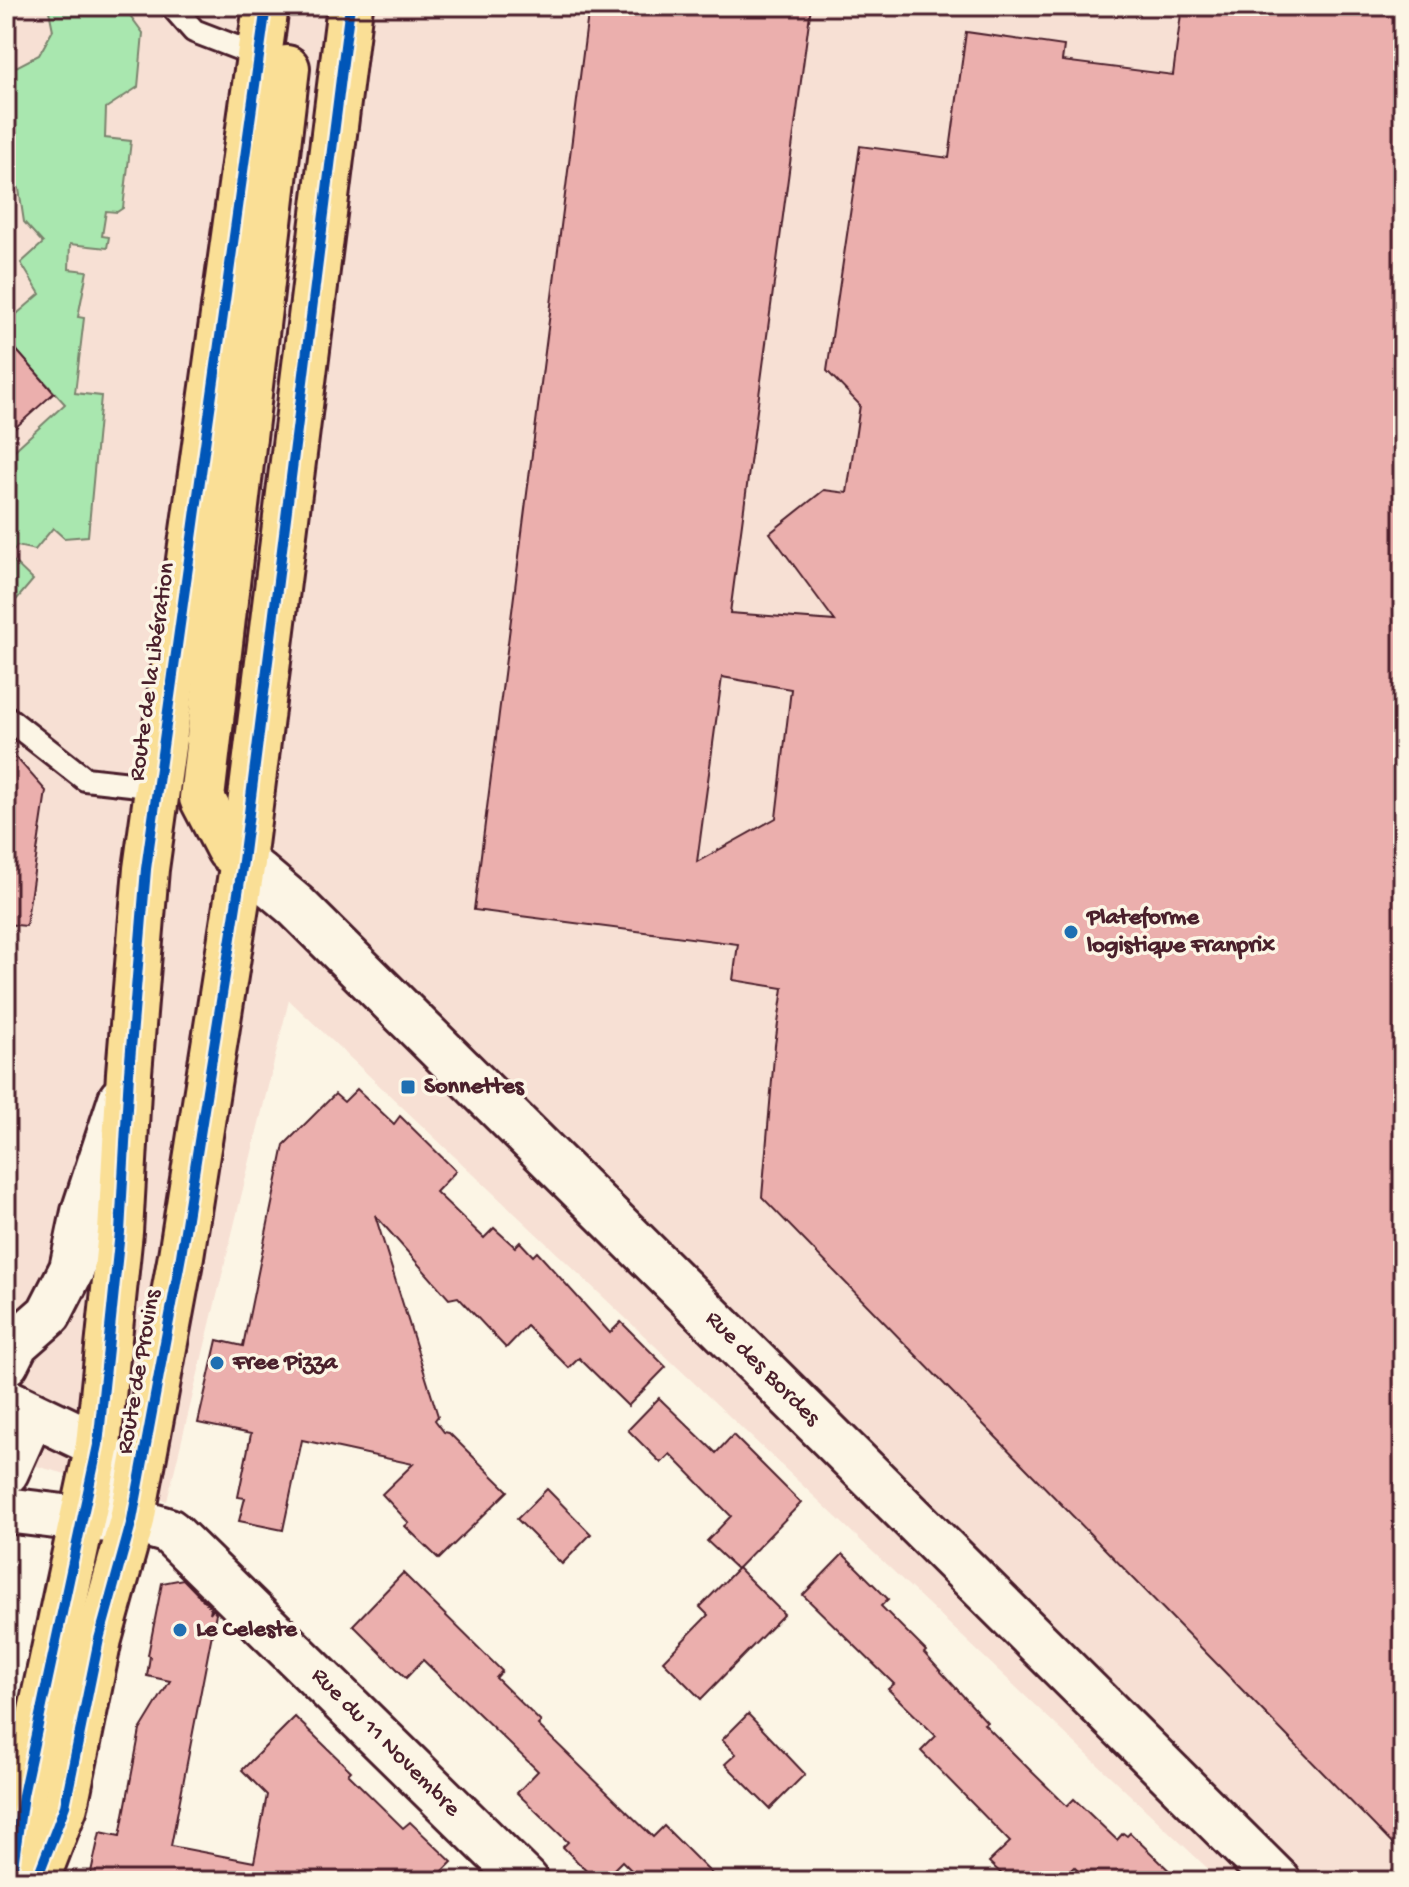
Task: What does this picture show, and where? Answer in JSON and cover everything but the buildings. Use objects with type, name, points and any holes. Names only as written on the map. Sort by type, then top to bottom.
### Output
[{"type":"main road","name":"Route de la Libération","points":[[107,1346],[120,1232],[146,869],[266,6]]},
{"type":"main road","points":[[243,861],[229,850],[202,798],[290,39],[290,6]]},
{"type":"main road","points":[[243,861],[350,6]]},
{"type":"main road","name":"Route de Provins","points":[[36,1881],[65,1806],[99,1639],[132,1520],[179,1270],[243,861]]},
{"type":"main road","name":"Route de Provins","points":[[11,1881],[15,1794],[60,1631],[80,1519],[98,1445],[107,1346]]},
{"type":"street","name":"Rue des Bordes","points":[[243,861],[296,906],[1278,1881]]},
{"type":"street","points":[[6,1363],[16,1343],[49,1314],[72,1269],[84,1212],[129,1073]]},
{"type":"street","points":[[6,1472],[19,1407],[98,1445],[132,1520]]},
{"type":"street","name":"Rue du 11 Novembre","points":[[6,1510],[80,1519],[132,1520],[169,1531],[526,1881]]},
{"type":"lane","points":[[172,6],[194,31],[259,56]]},
{"type":"lane","points":[[6,717],[85,779],[157,787]]},
{"type":"shaded area","points":[[6,6],[1403,6],[1403,1881],[1221,1881],[289,1000],[167,1501],[6,1458]]},
{"type":"green space","points":[[48,6],[102,6],[109,14],[129,14],[143,33],[138,87],[106,108],[105,138],[131,141],[123,208],[117,212],[106,211],[102,236],[109,237],[107,248],[70,244],[69,269],[87,271],[78,317],[84,318],[75,393],[101,396],[88,536],[64,538],[53,528],[35,550],[17,546],[9,557],[33,580],[6,612],[6,458],[65,404],[6,339],[6,314],[11,319],[40,294],[21,263],[43,243],[24,222],[19,189],[6,171],[6,72],[39,55],[53,30]]},
{"type":"cycle path","points":[[11,1881],[23,1795],[98,1445],[120,1232],[146,869],[266,6]]},
{"type":"cycle path","points":[[36,1881],[65,1806],[99,1639],[132,1520],[181,1256],[243,861],[350,6]]},
{"type":"place","name":"Plateforme logistique Franprix","points":[[1071,932]]},
{"type":"place","name":"Sonnettes","points":[[408,1087]]},
{"type":"place","name":"Free Pizza","points":[[217,1363]]},
{"type":"place","name":"Le Celeste","points":[[180,1630]]}]
